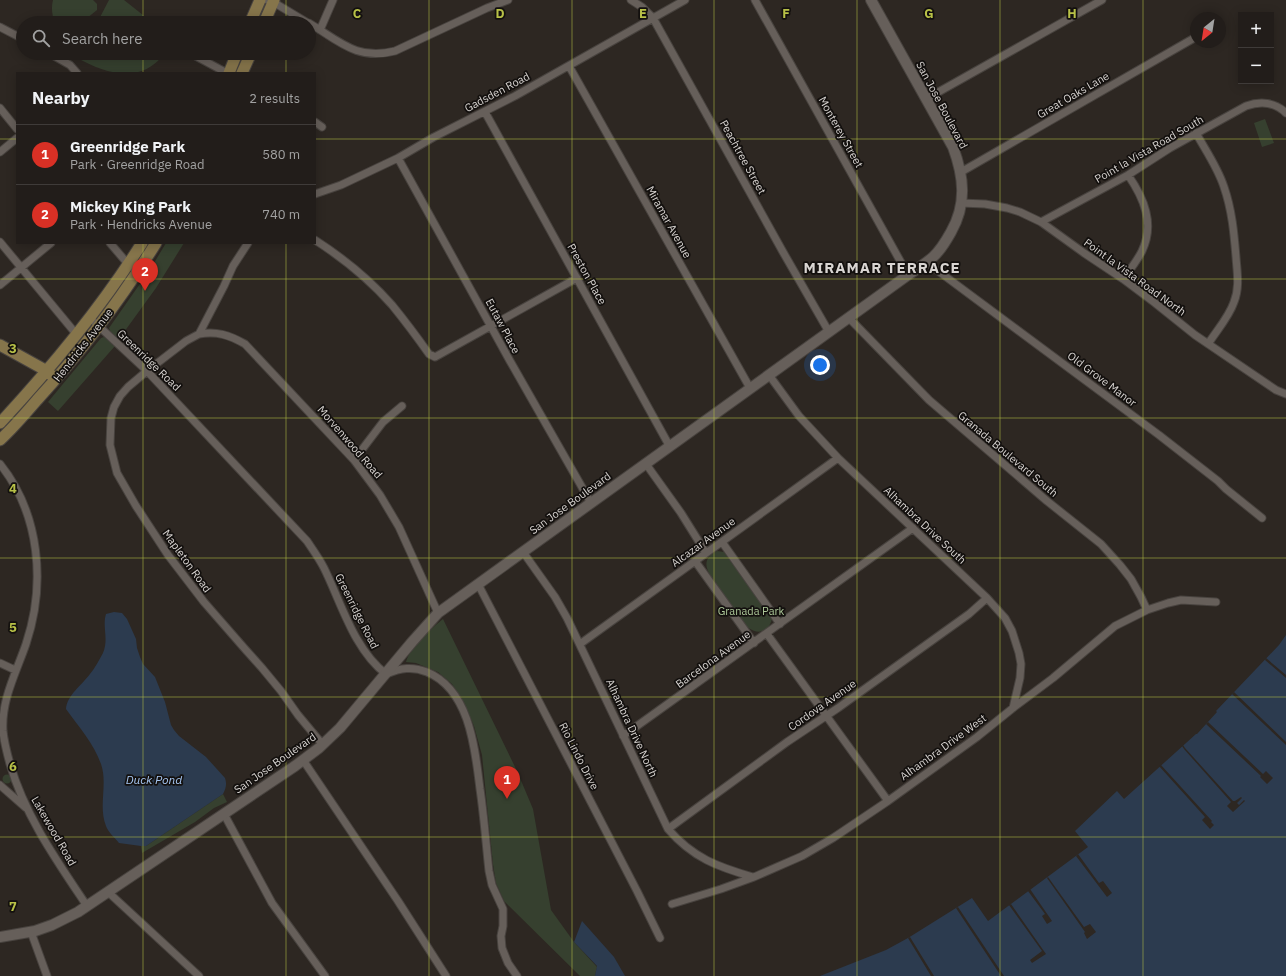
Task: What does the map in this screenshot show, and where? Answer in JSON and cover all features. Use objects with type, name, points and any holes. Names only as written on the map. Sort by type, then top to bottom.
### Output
[{"type":"main road","points":[[253,16],[260,0]]},
{"type":"main road","points":[[266,16],[271,1]]},
{"type":"main road","points":[[228,72],[234,60]]},
{"type":"main road","points":[[242,72],[248,60]]},
{"type":"main road","name":"Hendricks Avenue","points":[[0,423],[77,335],[141,244]]},
{"type":"main road","name":"Hendricks Avenue","points":[[0,440],[58,377],[99,327],[138,272],[155,244]]},
{"type":"main road","points":[[0,345],[58,377],[68,358],[76,348],[77,335]]},
{"type":"street","points":[[320,30],[333,0]]},
{"type":"street","points":[[316,27],[337,42],[355,50],[374,54],[384,54],[395,51],[487,8],[508,0]]},
{"type":"street","name":"Peachtree Street","points":[[631,0],[642,7],[653,18],[829,332]]},
{"type":"street","name":"Gadsden Road","points":[[316,194],[341,185],[398,158],[434,137],[485,112],[569,66],[685,0]]},
{"type":"street","name":"Monterey Street","points":[[755,0],[908,275]]},
{"type":"street","name":"San Jose Boulevard","points":[[0,937],[31,932],[66,919],[303,760],[323,745],[340,728],[438,613],[926,262],[941,248],[956,224],[960,212],[962,204],[961,172],[953,147],[871,0]]},
{"type":"street","points":[[926,99],[1102,0]]},
{"type":"street","points":[[271,1],[297,16]]},
{"type":"street","points":[[0,27],[16,35]]},
{"type":"street","name":"Great Oaks Lane","points":[[961,172],[1190,40]]},
{"type":"street","points":[[61,60],[70,65],[76,72]]},
{"type":"street","points":[[203,60],[226,72]]},
{"type":"street","name":"Miramar Avenue","points":[[569,66],[750,388]]},
{"type":"street","name":"Point la Vista Road South","points":[[1041,222],[1128,175],[1170,148],[1246,106],[1259,103],[1271,104],[1277,106],[1286,113]]},
{"type":"street","points":[[0,108],[16,128]]},
{"type":"street","name":"Preston Place","points":[[485,112],[670,447]]},
{"type":"street","points":[[316,123],[322,126]]},
{"type":"street","points":[[1196,133],[1215,167],[1224,187],[1230,208],[1238,284],[1230,312],[1208,344]]},
{"type":"street","points":[[0,152],[16,139]]},
{"type":"street","name":"Eutaw Place","points":[[398,158],[490,325],[591,503]]},
{"type":"street","points":[[1123,279],[1143,250],[1148,230],[1147,214],[1143,202],[1128,175]]},
{"type":"street","name":"Point la Vista Road North","points":[[962,204],[985,204],[1007,208],[1020,212],[1041,222],[1123,279],[1208,344],[1276,390],[1286,394]]},
{"type":"street","points":[[316,241],[344,261],[384,297],[404,319],[429,354],[435,357],[490,325],[577,278]]},
{"type":"street","points":[[0,242],[77,335]]},
{"type":"street","points":[[0,285],[50,244]]},
{"type":"street","points":[[111,244],[128,264],[138,272]]},
{"type":"street","points":[[147,371],[186,341],[199,334],[233,266],[247,244]]},
{"type":"street","name":"Old Grove Manor","points":[[926,262],[1159,435],[1218,481],[1262,518]]},
{"type":"street","name":"Greenridge Road","points":[[90,318],[147,371],[307,541],[323,567],[362,647],[375,665],[386,674]]},
{"type":"street","name":"Granada Boulevard South","points":[[848,318],[929,400],[1047,501],[1101,544],[1131,579],[1146,610]]},
{"type":"street","name":"Morvenwood Road","points":[[199,334],[210,332],[222,334],[237,339],[245,344],[354,460],[380,495],[399,527],[438,613]]},
{"type":"street","name":"Mapleton Road","points":[[147,371],[128,387],[120,396],[114,407],[111,418],[110,445],[117,473],[136,506],[168,555],[204,602],[267,674],[323,745]]},
{"type":"street","name":"Alhambra Drive South","points":[[769,375],[798,416],[838,458],[987,598],[1005,618],[1012,631],[1021,664],[1020,678],[1013,708]]},
{"type":"street","points":[[354,460],[383,422],[402,406]]},
{"type":"street","name":"Alcazar Avenue","points":[[580,644],[838,458]]},
{"type":"street","name":"Lakewood Road","points":[[0,464],[12,480],[24,502],[32,526],[35,548],[36,585],[34,610],[26,642],[10,685],[4,710],[4,741],[14,776],[26,809],[50,851],[87,906]]},
{"type":"street","points":[[646,464],[681,513],[706,553]]},
{"type":"street","name":"Barcelona Avenue","points":[[623,736],[913,528]]},
{"type":"street","points":[[722,542],[780,624]]},
{"type":"street","name":"Alhambra Drive North","points":[[523,552],[555,597],[580,644],[668,829],[676,838],[705,860],[754,877]]},
{"type":"street","points":[[695,561],[754,643]]},
{"type":"street","name":"Rio Lindo Drive","points":[[478,584],[660,938]]},
{"type":"street","name":"Cordova Avenue","points":[[668,829],[969,614],[987,598]]},
{"type":"street","name":"Alhambra Drive West","points":[[672,904],[754,877],[802,856],[833,838],[888,801],[977,737],[1053,678],[1115,626],[1146,610],[1180,600],[1216,602]]},
{"type":"street","points":[[767,634],[888,801]]},
{"type":"street","points":[[0,663],[15,670]]},
{"type":"street","points":[[386,674],[398,669],[411,668],[420,669],[433,675],[445,683],[452,691],[465,716],[471,734],[478,773],[489,872],[492,885],[503,909],[503,926],[501,936],[502,948],[508,963],[517,976]]},
{"type":"street","points":[[303,760],[446,976]]},
{"type":"street","points":[[0,785],[26,809]]},
{"type":"street","points":[[224,814],[272,903],[325,976]]},
{"type":"street","points":[[108,892],[199,976]]},
{"type":"street","points":[[31,932],[47,976]]},
{"type":"green space","points":[[53,0],[93,0],[97,4],[97,10],[90,16],[53,16]]},
{"type":"green space","points":[[109,0],[124,0],[144,16],[101,16]]},
{"type":"green space","points":[[81,60],[159,60],[145,70],[138,72],[112,72]]},
{"type":"green space","points":[[1265,119],[1274,143],[1262,147],[1254,123]]},
{"type":"green space","points":[[165,244],[183,244],[156,288],[119,339],[111,333],[109,328],[151,268]]},
{"type":"green space","points":[[104,337],[115,346],[58,411],[48,402],[101,338]]},
{"type":"green space","name":"Granada Park","points":[[717,551],[724,552],[772,619],[765,630],[759,632],[751,630],[747,627],[710,575],[706,565],[710,556]]},
{"type":"green space","points":[[443,619],[517,771],[533,809],[551,910],[574,942],[597,967],[595,976],[580,976],[504,901],[496,883],[482,755],[474,726],[463,701],[452,684],[438,672],[416,663],[406,662],[416,644]]},
{"type":"green space","points":[[7,774],[12,779],[7,784],[2,779]]},
{"type":"green space","points":[[223,794],[227,802],[214,808],[195,822],[142,853],[141,846],[146,846]]},
{"type":"water","name":"Duck Pond","points":[[114,612],[122,613],[127,619],[136,639],[137,648],[143,664],[155,677],[174,730],[179,736],[206,757],[225,778],[226,782],[223,794],[146,846],[119,843],[107,828],[103,811],[104,779],[101,764],[90,743],[66,709],[69,699],[92,672],[103,653],[105,648],[106,614]]},
{"type":"water","points":[[1286,635],[1286,976],[820,976],[886,950],[972,898],[988,921],[1088,847],[1075,831],[1117,791],[1124,799],[1197,734],[1217,712],[1216,711],[1279,645]]},
{"type":"water","points":[[582,921],[614,957],[625,976],[595,976],[597,966],[574,942]]},
{"type":"pier","points":[[1266,658],[1286,675],[1286,678],[1265,660]]},
{"type":"pier","points":[[1234,692],[1286,742],[1286,745],[1232,694]]},
{"type":"pier","points":[[1208,722],[1263,774],[1266,771],[1273,778],[1267,784],[1260,777],[1261,776],[1206,724]]},
{"type":"pier","points":[[1183,745],[1233,801],[1241,797],[1242,798],[1237,803],[1239,805],[1244,800],[1245,801],[1233,812],[1227,806],[1231,802],[1184,749],[1182,746]]},
{"type":"pier","points":[[1161,765],[1212,821],[1211,822],[1214,825],[1210,829],[1202,820],[1205,817],[1159,766]]},
{"type":"pier","points":[[1078,854],[1099,883],[1103,881],[1112,893],[1107,897],[1076,856]]},
{"type":"pier","points":[[1048,877],[1084,927],[1090,924],[1096,932],[1087,939],[1084,933],[1085,932],[1047,878]]},
{"type":"pier","points":[[1030,889],[1052,921],[1047,924],[1042,916],[1045,914],[1028,891]]},
{"type":"pier","points":[[1011,904],[1046,954],[1032,963],[1030,960],[1042,951],[1009,905]]},
{"type":"pier","points":[[958,907],[1004,976],[1001,976],[956,908]]},
{"type":"pier","points":[[910,937],[934,976],[931,976],[908,938]]},
{"type":"place","name":"Mickey King Park","points":[[145,291]]},
{"type":"place","name":"Greenridge Park","points":[[507,799]]},
{"type":"district","name":"MIRAMAR TERRACE","points":[[882,268]]}]
